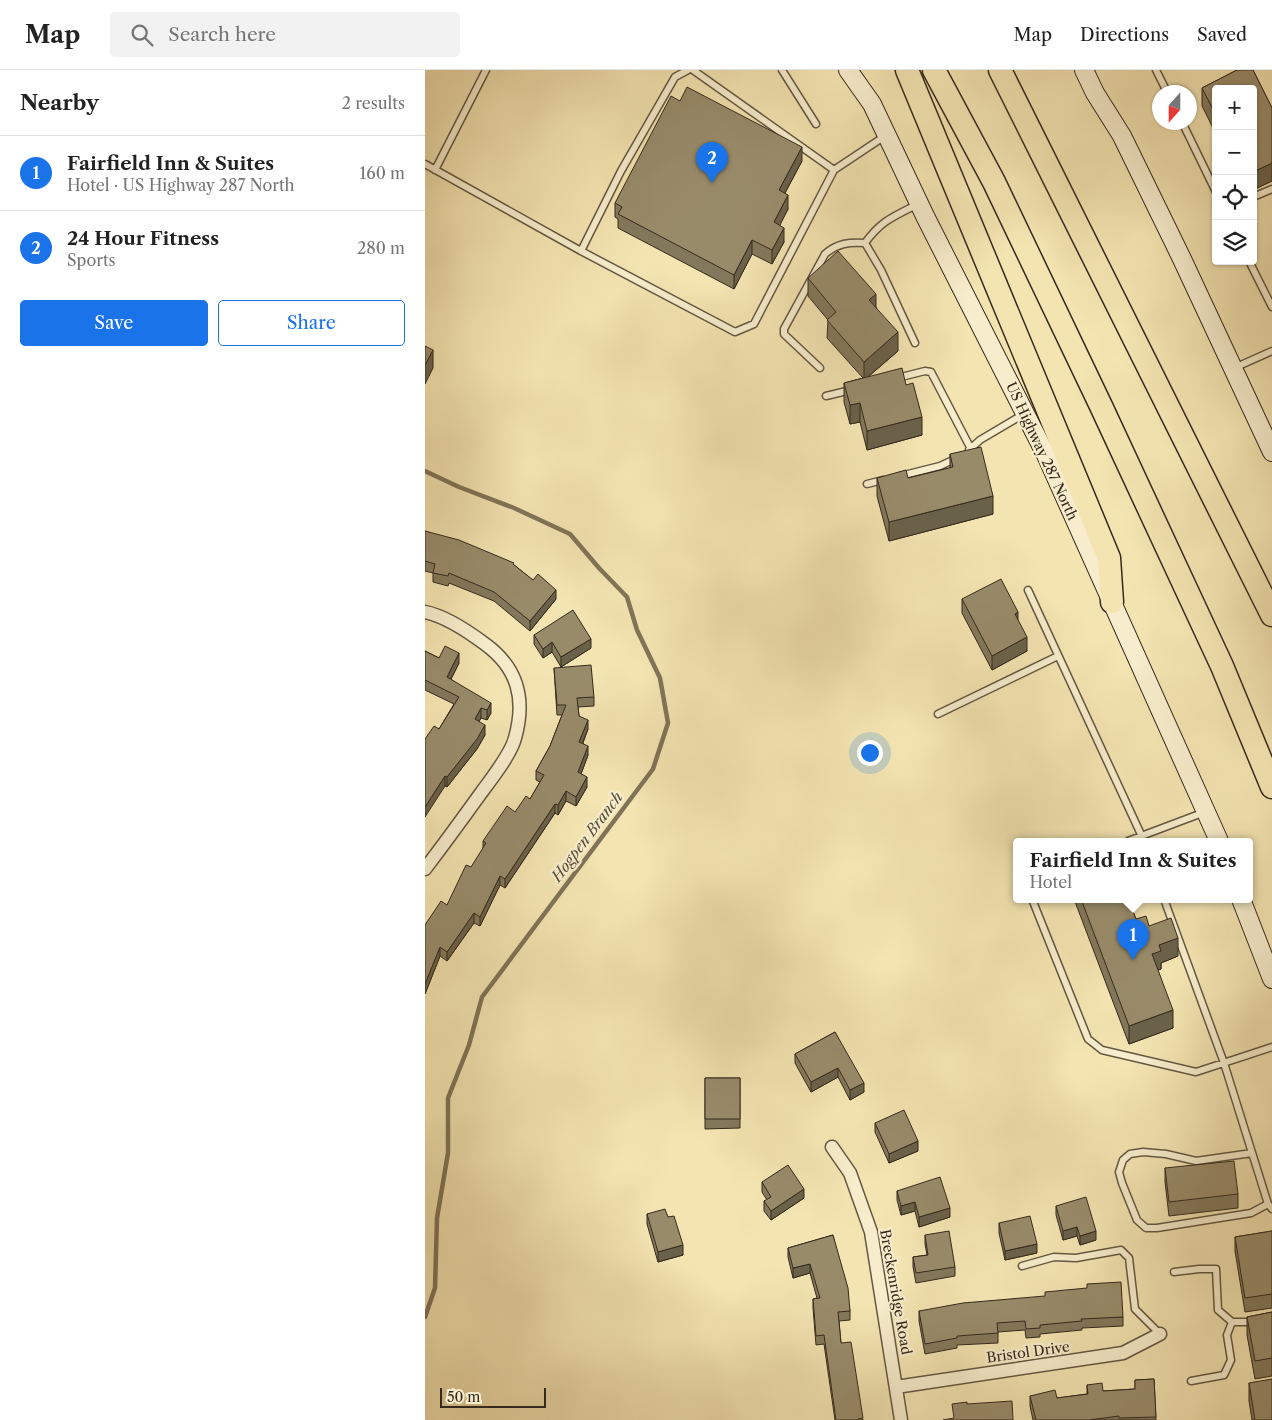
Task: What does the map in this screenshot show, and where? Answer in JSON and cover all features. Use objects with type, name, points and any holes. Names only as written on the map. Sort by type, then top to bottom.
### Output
[{"type":"highway","points":[[907,70],[1083,500],[1109,558],[1112,602]]},
{"type":"highway","points":[[934,70],[993,182],[1101,406],[1222,666],[1272,787]]},
{"type":"highway","points":[[1000,70],[1272,615]]},
{"type":"main road","name":"US Highway 287 North","points":[[848,70],[872,104],[919,204],[1046,455],[1218,838]]},
{"type":"main road","points":[[1083,70],[1122,136],[1272,452]]},
{"type":"main road","points":[[1243,903],[1272,980]]},
{"type":"street","points":[[425,612],[468,631],[497,653],[512,672],[519,694],[519,712],[515,739],[498,770],[425,869]]},
{"type":"street","name":"Breckenridge Road","points":[[832,1147],[850,1173],[871,1232],[901,1420]]},
{"type":"street","name":"Bristol Drive","points":[[896,1387],[1123,1353],[1160,1334]]},
{"type":"lane","points":[[435,170],[486,70]]},
{"type":"lane","points":[[581,251],[621,171],[675,77],[688,70]]},
{"type":"lane","points":[[693,70],[834,170]]},
{"type":"lane","points":[[781,70],[816,124]]},
{"type":"lane","points":[[1156,70],[1164,85]]},
{"type":"lane","points":[[1185,130],[1212,184]]},
{"type":"lane","points":[[425,164],[581,251],[735,332],[754,324],[834,170],[886,135]]},
{"type":"lane","points":[[1257,195],[1272,189]]},
{"type":"lane","points":[[865,243],[884,221],[919,204]]},
{"type":"lane","points":[[820,368],[784,334],[784,328],[825,254],[841,244],[850,242],[865,243]]},
{"type":"lane","points":[[865,243],[881,270],[915,343]]},
{"type":"lane","points":[[1251,265],[1272,308]]},
{"type":"lane","points":[[1233,369],[1272,351]]},
{"type":"lane","points":[[889,380],[925,371],[931,372],[971,448]]},
{"type":"lane","points":[[826,396],[862,387]]},
{"type":"lane","points":[[867,484],[940,466],[960,457],[980,440],[1025,414]]},
{"type":"lane","points":[[1028,590],[1143,838]]},
{"type":"lane","points":[[938,714],[1058,656]]},
{"type":"lane","points":[[1145,838],[1206,811]]},
{"type":"lane","points":[[1034,903],[1088,1039],[1102,1050],[1196,1072],[1272,1047]]},
{"type":"lane","points":[[1166,903],[1224,1063],[1270,1207],[1251,1213],[1157,1228],[1146,1228],[1137,1220],[1119,1172],[1123,1160],[1130,1154],[1143,1152],[1166,1154],[1197,1161],[1252,1153]]},
{"type":"lane","points":[[1022,1266],[1054,1257],[1076,1258],[1121,1250],[1129,1258],[1135,1309],[1160,1334]]},
{"type":"lane","points":[[1174,1272],[1215,1269],[1218,1310],[1232,1322],[1263,1320]]},
{"type":"lane","points":[[1191,1382],[1225,1375],[1231,1360],[1227,1335],[1232,1322]]},
{"type":"building","points":[[1237,70],[1253,70],[1272,108],[1272,163],[1257,170],[1257,85],[1212,85],[1212,107],[1202,88]]},
{"type":"building","points":[[687,87],[802,147],[779,190],[788,195],[774,222],[784,228],[772,250],[752,240],[734,275],[618,214],[622,207],[615,203],[671,96],[680,101]]},
{"type":"building","points":[[838,251],[876,294],[869,300],[898,332],[864,362],[827,320],[836,312],[808,278]]},
{"type":"building","points":[[425,346],[433,350],[425,365]]},
{"type":"building","points":[[902,368],[906,385],[913,383],[922,417],[867,431],[860,403],[850,405],[844,383]]},
{"type":"building","points":[[981,447],[993,496],[889,522],[877,478],[906,470],[908,478],[953,467],[950,454]]},
{"type":"building","points":[[425,531],[459,540],[514,563],[533,580],[538,574],[556,590],[530,621],[494,592],[449,573],[448,576],[433,573],[435,564],[425,561]]},
{"type":"building","points":[[1001,579],[1018,612],[1015,614],[1027,637],[992,656],[962,599]]},
{"type":"building","points":[[573,610],[591,639],[561,657],[552,642],[543,649],[534,635]]},
{"type":"building","points":[[445,646],[459,653],[447,677],[491,703],[487,710],[481,708],[475,719],[485,725],[477,739],[447,777],[445,776],[425,807],[425,739],[434,726],[439,729],[459,697],[425,680],[425,651],[439,658]]},
{"type":"building","points":[[591,665],[594,697],[577,698],[579,716],[588,720],[579,742],[588,746],[578,772],[587,777],[576,797],[566,791],[558,805],[555,804],[505,879],[500,876],[480,917],[474,913],[447,952],[440,947],[425,984],[425,925],[441,901],[447,905],[466,865],[471,867],[486,843],[483,841],[507,806],[515,812],[526,796],[530,799],[544,775],[536,771],[550,746],[566,705],[557,705],[554,668]]},
{"type":"building","points":[[1083,903],[1130,903],[1136,919],[1146,916],[1149,926],[1171,918],[1178,938],[1159,945],[1161,951],[1152,954],[1173,1010],[1129,1026]]},
{"type":"building","points":[[835,1032],[864,1083],[850,1090],[838,1068],[811,1082],[795,1054]]},
{"type":"building","points":[[705,1078],[740,1078],[740,1119],[705,1119]]},
{"type":"building","points":[[904,1110],[918,1141],[889,1154],[875,1123]]},
{"type":"building","points":[[1234,1161],[1238,1194],[1169,1202],[1165,1168]]},
{"type":"building","points":[[788,1165],[804,1189],[771,1211],[764,1201],[771,1197],[762,1182]]},
{"type":"building","points":[[940,1177],[950,1208],[919,1217],[915,1202],[901,1206],[897,1191]]},
{"type":"building","points":[[1086,1197],[1096,1231],[1080,1236],[1077,1227],[1063,1231],[1056,1206]]},
{"type":"building","points":[[665,1209],[668,1217],[674,1216],[683,1245],[658,1252],[647,1214]]},
{"type":"building","points":[[1030,1216],[1037,1244],[1005,1251],[999,1223]]},
{"type":"building","points":[[949,1231],[955,1267],[916,1273],[913,1257],[928,1255],[925,1235]]},
{"type":"building","points":[[1272,1231],[1272,1294],[1245,1298],[1235,1237]]},
{"type":"building","points":[[833,1235],[848,1288],[850,1311],[838,1312],[841,1343],[851,1342],[863,1418],[858,1420],[836,1420],[824,1335],[816,1336],[813,1299],[820,1298],[810,1264],[793,1268],[788,1248]]},
{"type":"building","points":[[1121,1282],[1123,1317],[1081,1319],[1082,1321],[1040,1325],[1040,1328],[1026,1329],[1025,1321],[997,1323],[998,1333],[957,1336],[957,1338],[925,1344],[919,1311],[963,1303],[1045,1296],[1045,1292],[1087,1288],[1087,1284]]},
{"type":"building","points":[[1272,1312],[1272,1358],[1255,1361],[1247,1317]]},
{"type":"building","points":[[1154,1379],[1156,1417],[1119,1418],[1119,1416],[1089,1420],[1036,1420],[1030,1396],[1055,1390],[1057,1398],[1088,1394],[1087,1385],[1102,1383],[1103,1391],[1135,1389],[1135,1380]]},
{"type":"building","points":[[1272,1379],[1272,1420],[1255,1420],[1249,1383]]},
{"type":"building","points":[[1012,1401],[1013,1420],[943,1420],[954,1418],[952,1404]]},
{"type":"waterway","name":"Hogpen Branch","points":[[425,471],[459,487],[514,508],[570,534],[627,597],[637,630],[660,678],[668,723],[653,769],[482,997],[469,1045],[448,1098],[448,1153],[437,1218],[435,1288],[425,1317]]},
{"type":"place","name":"24 Hour Fitness","points":[[712,183]]},
{"type":"place","name":"Fairfield Inn & Suites","points":[[1133,960]]}]
